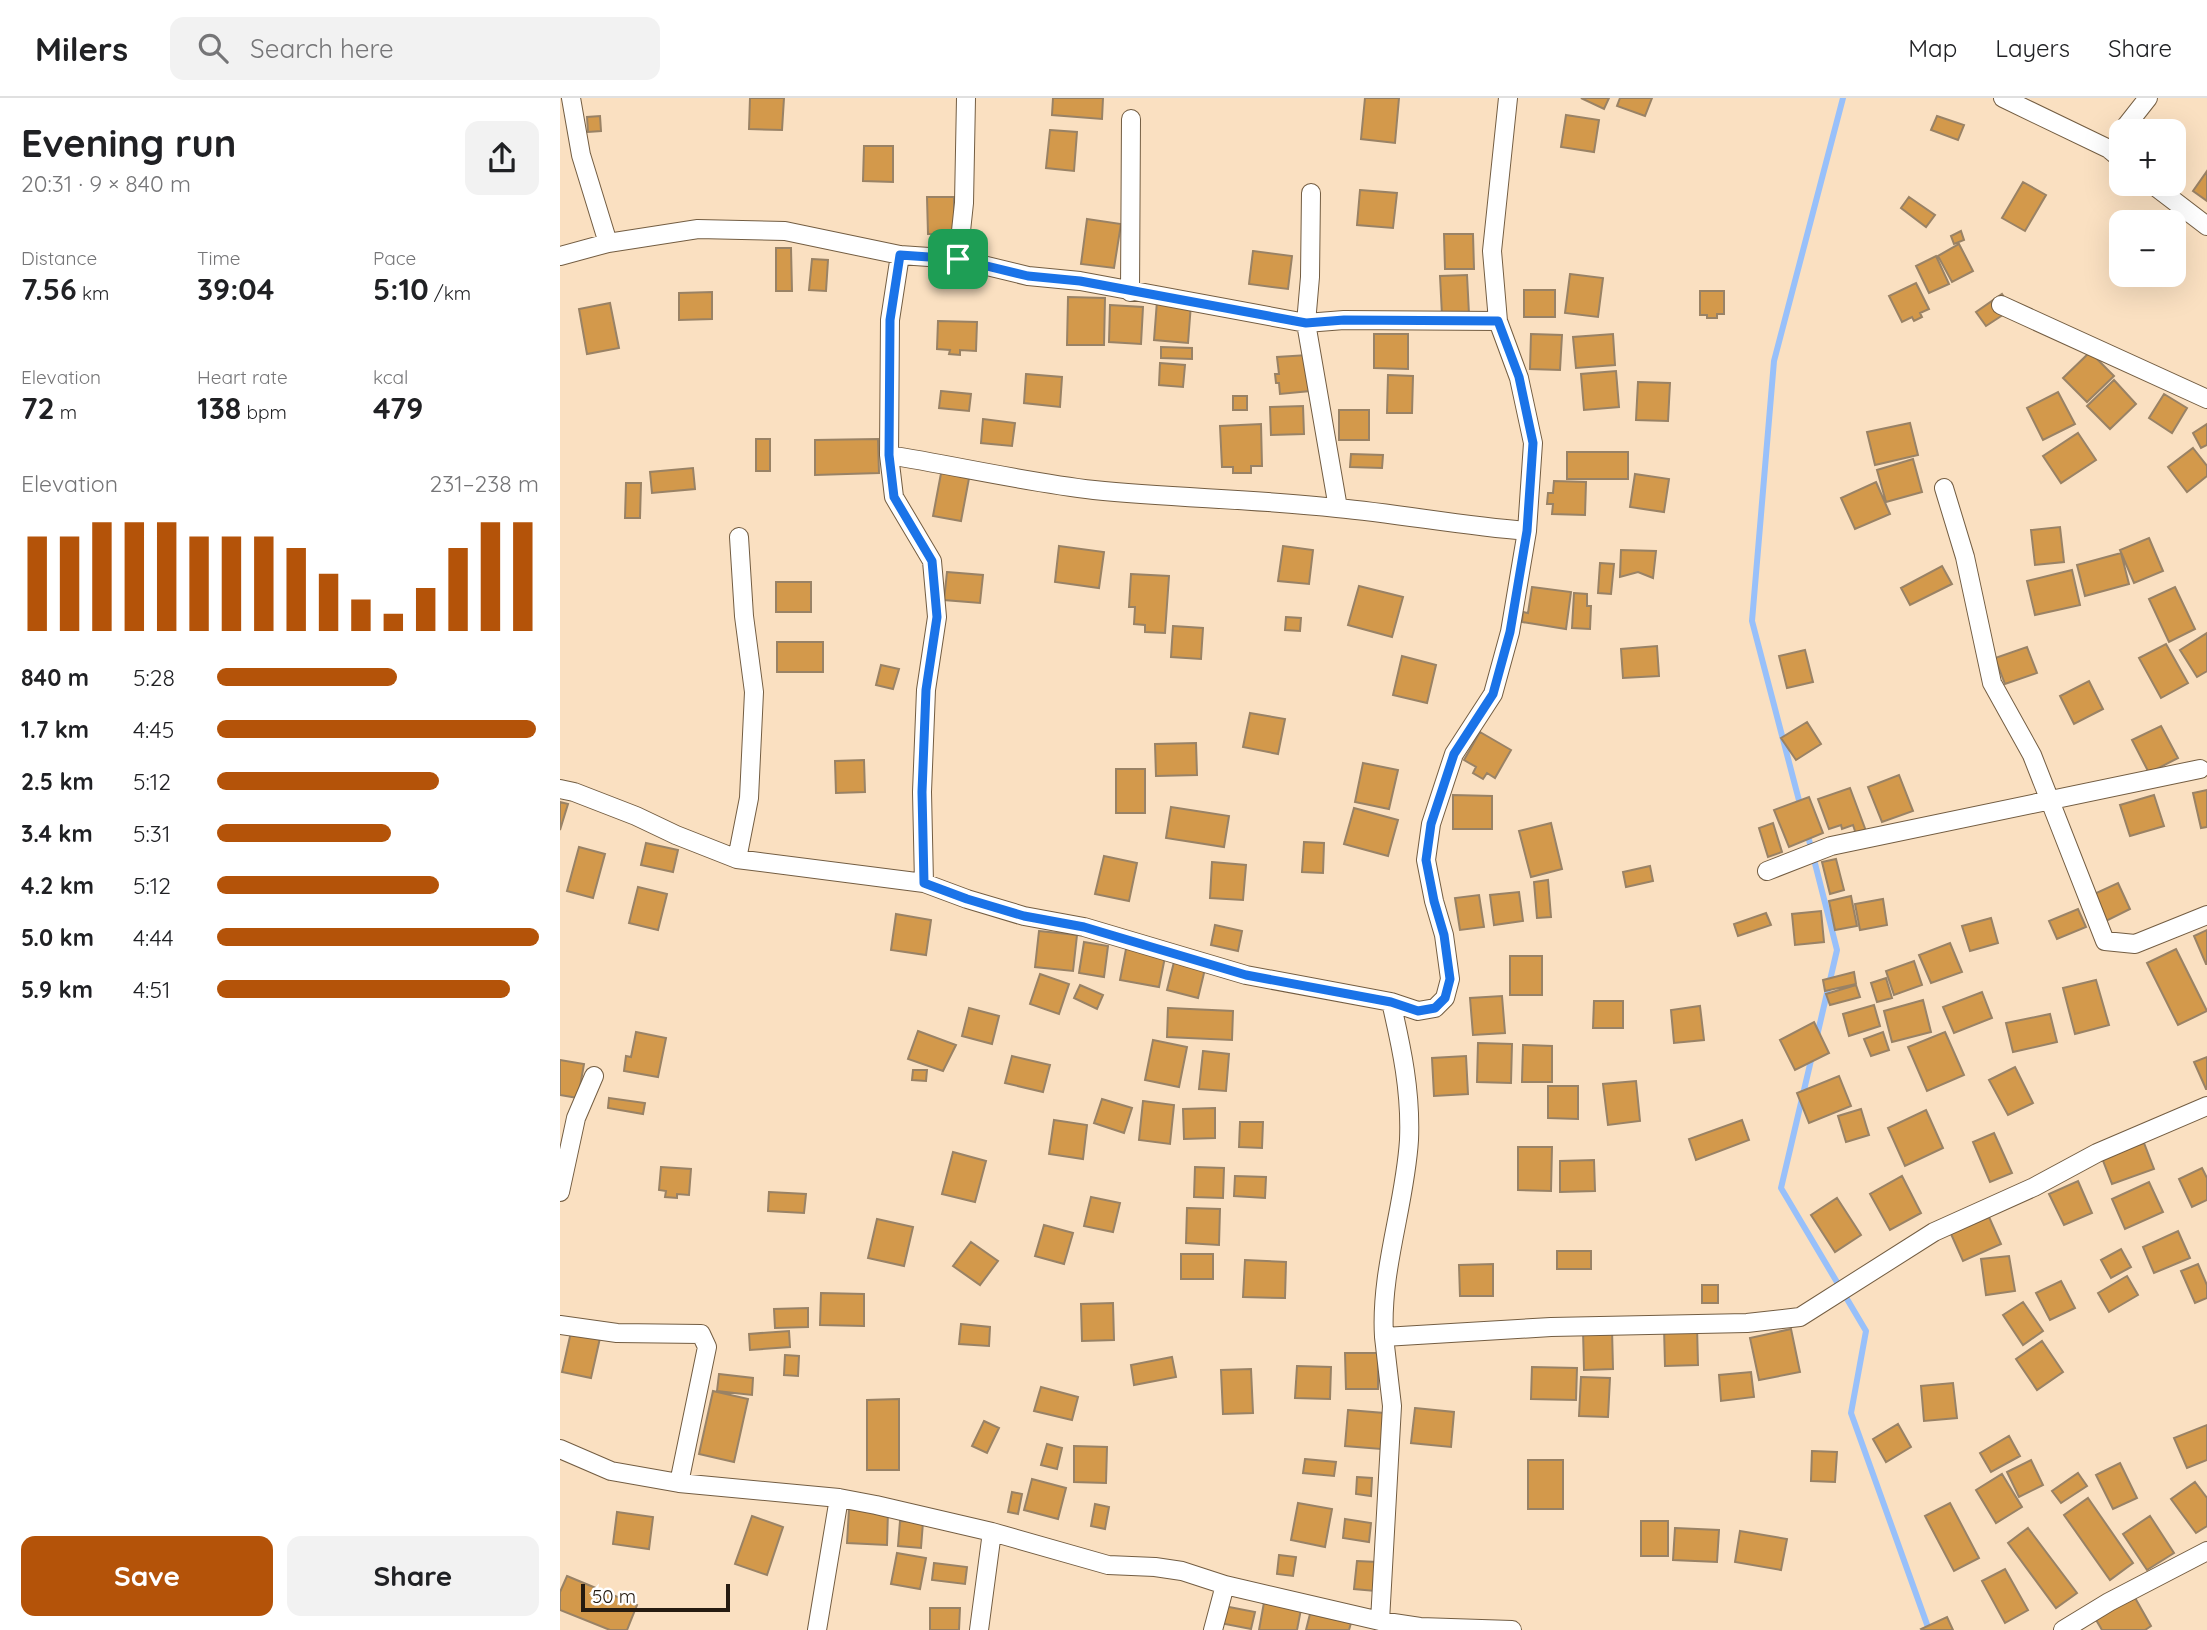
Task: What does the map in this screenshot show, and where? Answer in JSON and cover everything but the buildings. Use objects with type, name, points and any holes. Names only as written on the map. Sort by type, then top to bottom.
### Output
[{"type":"street","points":[[571,98],[581,155],[608,243]]},
{"type":"street","points":[[958,259],[964,203],[966,98]]},
{"type":"street","points":[[560,789],[636,816],[737,859],[924,883],[1024,916],[1084,927],[1246,975],[1391,1002],[1418,1011],[1435,1008],[1445,998],[1450,979],[1444,935],[1426,860],[1431,824],[1454,754],[1493,694],[1510,632],[1527,531],[1533,443],[1519,377],[1498,321],[1492,251],[1508,98]]},
{"type":"street","points":[[2003,98],[2109,151]]},
{"type":"street","points":[[2132,119],[2148,98]]},
{"type":"street","points":[[1129,292],[1130,119]]},
{"type":"street","points":[[1311,192],[1310,277],[1306,323],[1338,508]]},
{"type":"street","points":[[2168,196],[2207,226]]},
{"type":"street","points":[[560,256],[608,243],[698,229],[785,231],[900,255],[958,259],[1028,276],[1080,281],[1306,323],[1344,320],[1498,321]]},
{"type":"street","points":[[900,255],[890,320],[889,455],[894,497],[932,561],[937,617],[926,690],[922,792],[924,883]]},
{"type":"street","points":[[2001,305],[2207,399]]},
{"type":"street","points":[[889,455],[1046,484],[1338,508],[1475,527],[1527,531]]},
{"type":"street","points":[[1944,488],[1965,557],[1993,684],[2032,755],[2105,941],[2135,944],[2207,915]]},
{"type":"street","points":[[737,859],[749,798],[754,692],[744,616],[739,537]]},
{"type":"street","points":[[1768,872],[1831,846],[2200,769]]},
{"type":"street","points":[[1380,1621],[1392,1406],[1382,1311],[1409,1142],[1406,1066],[1391,1002]]},
{"type":"street","points":[[560,1192],[576,1118],[594,1076]]},
{"type":"street","points":[[1384,1337],[1551,1327],[1747,1323],[1800,1317],[1934,1233],[2034,1187],[2097,1153],[2207,1106]]},
{"type":"street","points":[[560,1325],[617,1333],[701,1334],[707,1347],[679,1483]]},
{"type":"street","points":[[560,1449],[611,1471],[679,1483],[839,1498],[992,1532],[1108,1565],[1182,1571],[1225,1585],[1420,1629],[1512,1630]]},
{"type":"street","points":[[817,1630],[839,1498]]},
{"type":"street","points":[[979,1630],[992,1532]]},
{"type":"street","points":[[2063,1630],[2109,1602],[2207,1551]]},
{"type":"street","points":[[1213,1630],[1225,1585]]},
{"type":"waterway","points":[[1801,808],[1752,621],[1774,361],[1843,98]]},
{"type":"waterway","points":[[1807,832],[1837,950],[1817,1036]]},
{"type":"waterway","points":[[1812,1056],[1781,1188],[1866,1331],[1851,1413],[1929,1630]]},
{"type":"route","points":[[900,255],[958,259],[1028,276],[1080,281],[1306,323],[1344,320],[1498,321],[1519,377],[1533,443],[1527,531],[1510,632],[1493,694],[1454,754],[1431,824],[1426,860],[1444,935],[1450,979],[1445,998],[1435,1008],[1418,1011],[1391,1002],[1246,975],[1084,927],[1024,916],[924,883],[922,792],[926,690],[937,617],[932,561],[894,497],[889,455],[890,320],[900,255]]}]
